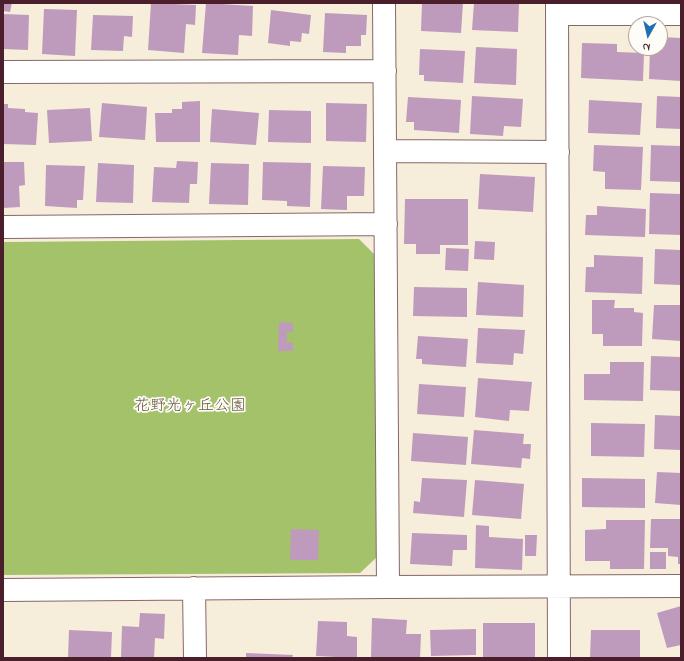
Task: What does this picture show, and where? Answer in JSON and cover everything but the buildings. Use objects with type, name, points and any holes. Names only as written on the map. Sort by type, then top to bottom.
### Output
[{"type":"street","points":[[384,3],[388,587]]},
{"type":"street","points":[[559,658],[557,8],[681,14]]},
{"type":"street","points":[[3,72],[385,71]]},
{"type":"street","points":[[385,151],[558,152]]},
{"type":"street","points":[[3,227],[386,224]]},
{"type":"street","points":[[3,590],[681,586]]},
{"type":"street","points":[[194,588],[195,658]]},
{"type":"green space","name":"花野光ヶ丘公園","points":[[359,239],[374,254],[377,557],[360,573],[3,575],[3,242]]}]
